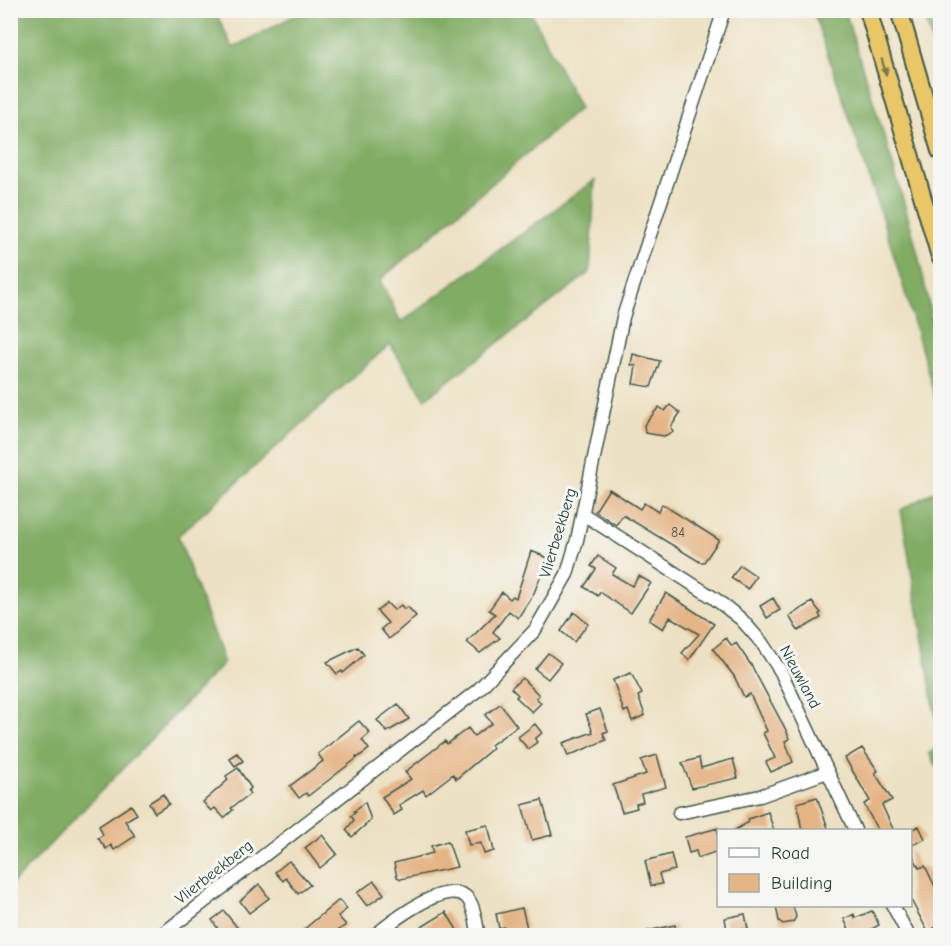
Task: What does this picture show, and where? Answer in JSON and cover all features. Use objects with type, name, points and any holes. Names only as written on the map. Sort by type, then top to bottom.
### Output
[{"type":"highway","points":[[868,10],[940,257]]},
{"type":"highway","points":[[899,10],[940,151]]},
{"type":"street","name":"Vlierbeekberg","points":[[160,936],[478,690],[535,630],[554,600],[567,574],[583,514],[600,418],[623,317],[724,10]]},
{"type":"street","name":"Nieuwland","points":[[583,514],[714,598],[741,619],[762,643],[782,672],[854,829]]},
{"type":"street","points":[[679,813],[760,796],[827,772]]},
{"type":"street","points":[[374,936],[427,899],[453,894],[464,895],[471,902],[478,936]]},
{"type":"street","points":[[894,907],[909,936]]},
{"type":"green space","points":[[11,10],[215,11],[233,48],[303,11],[530,11],[580,108],[380,280],[401,322],[595,180],[590,272],[425,399],[390,344],[178,536],[224,663],[11,885]]},
{"type":"green space","points":[[813,11],[845,11],[892,160],[920,264],[931,316],[938,367],[940,417],[896,263]]},
{"type":"green space","points":[[923,11],[940,11],[940,70]]},
{"type":"green space","points":[[940,488],[940,743],[901,510]]},
{"type":"green space","points":[[940,746],[940,773],[929,753]]},
{"type":"building","points":[[633,354],[660,361],[651,387],[633,384],[636,366],[631,365]]},
{"type":"building","points":[[670,405],[680,413],[671,427],[673,432],[664,436],[645,433],[644,425],[659,407],[665,411]]},
{"type":"building","points":[[609,489],[640,509],[644,503],[658,512],[662,504],[719,540],[704,562],[700,562],[623,515],[616,525],[595,511]]},
{"type":"building","points":[[531,551],[548,558],[534,593],[518,618],[509,611],[493,632],[500,638],[480,653],[467,642],[495,614],[489,610],[502,592],[510,599],[513,596],[516,598]]},
{"type":"building","points":[[598,556],[616,568],[612,574],[632,586],[639,576],[651,583],[631,613],[600,592],[598,596],[584,587],[596,569],[591,566]]},
{"type":"building","points":[[740,565],[756,576],[748,589],[731,578]]},
{"type":"building","points":[[666,593],[714,624],[689,660],[682,653],[699,634],[670,617],[663,629],[649,620]]},
{"type":"building","points":[[773,598],[780,610],[767,618],[760,606]]},
{"type":"building","points":[[812,602],[821,613],[819,614],[821,618],[798,631],[789,616]]},
{"type":"building","points":[[387,603],[394,610],[401,605],[404,609],[408,607],[416,616],[389,639],[381,629],[388,623],[377,611]]},
{"type":"building","points":[[574,612],[588,624],[574,642],[561,631]]},
{"type":"building","points":[[726,638],[732,646],[736,643],[751,665],[787,732],[789,739],[785,741],[793,762],[771,772],[766,762],[775,758],[763,733],[767,731],[750,694],[744,697],[734,676],[713,649]]},
{"type":"building","points":[[358,647],[364,655],[343,673],[342,671],[337,674],[327,662]]},
{"type":"building","points":[[548,653],[561,663],[548,679],[535,669]]},
{"type":"building","points":[[631,673],[642,694],[638,696],[645,715],[632,721],[628,710],[624,712],[613,680]]},
{"type":"building","points":[[522,678],[539,695],[536,698],[541,703],[532,712],[516,697],[518,695],[511,688]]},
{"type":"building","points":[[398,704],[409,719],[387,732],[377,720]]},
{"type":"building","points":[[500,704],[517,726],[491,745],[493,748],[456,779],[453,774],[426,795],[423,790],[399,805],[402,810],[394,815],[382,797],[411,779],[405,772],[445,741],[447,744],[468,728],[474,736],[492,723],[485,715]]},
{"type":"building","points":[[600,709],[608,731],[603,733],[606,740],[568,756],[563,743],[593,732],[586,714]]},
{"type":"building","points":[[359,721],[370,733],[362,740],[369,749],[357,758],[356,756],[356,759],[308,796],[306,793],[299,798],[290,786],[323,761],[318,754]]},
{"type":"building","points":[[535,724],[542,733],[535,739],[537,742],[528,749],[518,737]]},
{"type":"building","points":[[862,748],[878,771],[875,773],[892,800],[882,805],[893,829],[877,829],[864,804],[870,801],[845,758]]},
{"type":"building","points":[[237,753],[243,761],[235,766],[229,758]]},
{"type":"building","points":[[657,755],[666,787],[641,794],[643,802],[636,804],[637,808],[622,812],[613,785],[646,774],[641,760]]},
{"type":"building","points":[[699,758],[701,768],[733,759],[738,778],[692,788],[682,763]]},
{"type":"building","points":[[238,768],[251,788],[248,791],[250,794],[231,808],[233,810],[224,818],[215,808],[211,811],[203,802],[228,780],[226,776]]},
{"type":"building","points":[[163,794],[169,804],[155,813],[149,803]]},
{"type":"building","points":[[817,797],[828,829],[802,829],[797,803]]},
{"type":"building","points":[[542,800],[552,835],[532,840],[522,805]]},
{"type":"building","points":[[365,802],[371,820],[352,837],[346,830],[354,820],[351,816]]},
{"type":"building","points":[[131,805],[137,814],[125,821],[135,836],[114,850],[111,845],[106,849],[98,838],[103,835],[99,826]]},
{"type":"building","points":[[768,812],[773,829],[737,829],[749,822],[748,819]]},
{"type":"building","points":[[488,825],[494,851],[484,854],[481,843],[469,845],[465,830]]},
{"type":"building","points":[[919,826],[925,839],[912,845],[912,829]]},
{"type":"building","points":[[718,828],[717,851],[698,858],[696,851],[689,853],[685,837]]},
{"type":"building","points":[[322,835],[337,854],[320,868],[305,848]]},
{"type":"building","points":[[448,841],[457,867],[401,879],[397,877],[394,863],[433,853],[431,846]]},
{"type":"building","points":[[912,853],[919,868],[925,866],[940,897],[940,924],[928,932],[912,902]]},
{"type":"building","points":[[671,854],[675,870],[659,874],[662,884],[651,886],[645,861]]},
{"type":"building","points":[[289,861],[310,885],[298,894],[286,878],[283,881],[275,872]]},
{"type":"building","points":[[374,881],[384,894],[367,906],[357,893]]},
{"type":"building","points":[[259,884],[269,898],[249,913],[240,901]]},
{"type":"building","points":[[339,900],[347,909],[338,916],[346,925],[339,930],[344,936],[296,936]]},
{"type":"building","points":[[776,907],[793,907],[796,917],[793,922],[783,924],[779,921]]},
{"type":"building","points":[[522,908],[527,928],[506,933],[504,927],[499,928],[496,914]]},
{"type":"building","points":[[224,911],[244,936],[223,936],[212,920]]},
{"type":"building","points":[[872,911],[879,925],[859,936],[852,936],[844,919],[854,914],[855,918]]},
{"type":"building","points":[[446,912],[459,933],[446,936],[442,930],[430,936],[407,936]]},
{"type":"building","points":[[745,914],[748,929],[727,930],[725,918]]},
{"type":"building","points":[[675,925],[677,936],[648,936],[647,931]]}]
